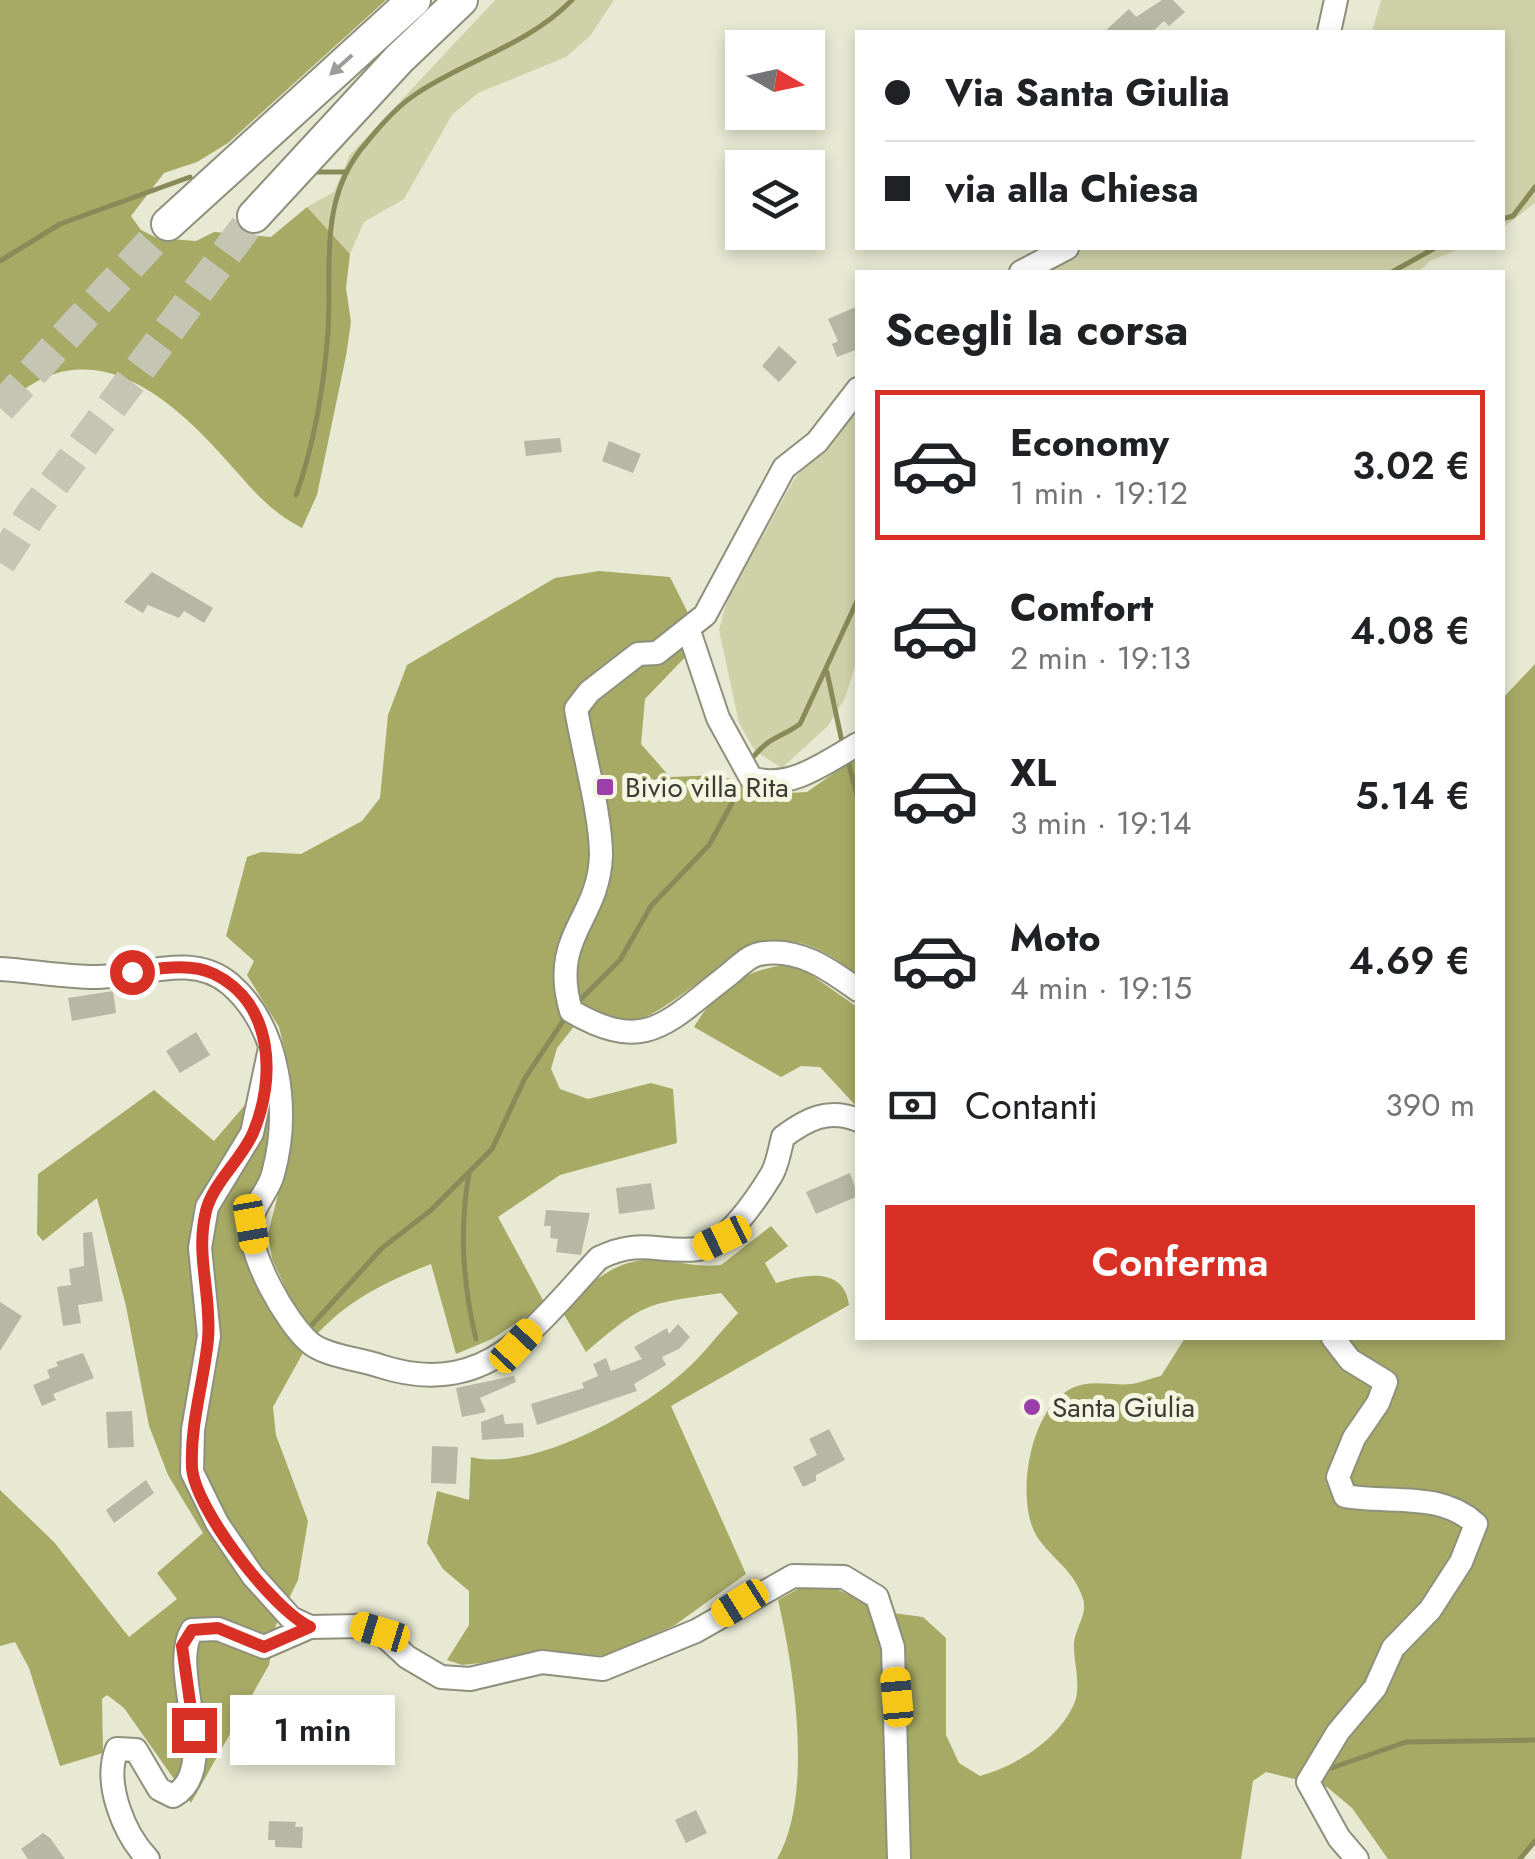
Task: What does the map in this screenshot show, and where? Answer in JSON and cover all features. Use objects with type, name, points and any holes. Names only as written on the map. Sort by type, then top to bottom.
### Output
[{"type":"highway","points":[[168,224],[414,0]]},
{"type":"highway","points":[[254,216],[399,59],[461,0]]},
{"type":"street","points":[[1329,30],[1336,0]]},
{"type":"street","points":[[1025,270],[1062,250]]},
{"type":"street","points":[[855,393],[818,442],[784,468],[731,571],[704,614],[657,654],[638,654],[589,692],[576,709],[601,856],[590,900],[564,958],[563,983],[571,1011],[604,1030],[641,1034],[666,1022],[756,954],[794,954],[828,968],[855,988]]},
{"type":"street","points":[[688,631],[718,718],[751,778],[766,784],[788,781],[855,746]]},
{"type":"street","points":[[0,968],[94,978],[169,967],[206,971],[230,985],[250,1008],[270,1048],[283,1108],[272,1178],[260,1195],[251,1224],[273,1294],[310,1344],[387,1368],[437,1376],[476,1370],[516,1346],[599,1258],[655,1244],[699,1249],[722,1238],[774,1171],[783,1136],[808,1118],[842,1114],[855,1119]]},
{"type":"street","points":[[270,1048],[252,1134],[207,1207],[200,1248],[209,1336],[193,1430],[192,1472],[218,1524],[252,1576],[291,1618],[310,1627]]},
{"type":"street","points":[[1335,1340],[1350,1360],[1386,1382],[1378,1403],[1354,1438],[1338,1478],[1345,1496],[1423,1500],[1459,1508],[1476,1524],[1461,1562],[1430,1610],[1393,1648],[1375,1688],[1338,1732],[1308,1782],[1339,1838],[1357,1859]]},
{"type":"street","points":[[148,1859],[112,1786],[113,1758],[117,1749],[136,1750],[159,1789],[173,1796],[186,1784],[194,1730],[182,1646],[192,1630],[218,1628],[264,1647],[310,1627],[360,1626],[380,1632],[407,1657],[440,1677],[470,1679],[542,1662],[603,1669],[696,1630],[793,1576],[844,1577],[877,1597],[893,1647],[900,1859]]},
{"type":"green space","points":[[0,0],[386,0],[228,143],[197,162],[164,173],[131,216],[141,230],[157,238],[196,241],[214,232],[271,237],[307,207],[350,254],[346,288],[351,322],[346,356],[317,495],[302,528],[262,499],[211,443],[170,406],[123,378],[98,371],[72,370],[46,377],[0,405]]},
{"type":"green space","points":[[495,0],[614,0],[590,36],[566,57],[478,93],[452,115],[404,199],[364,222],[350,254],[307,207],[334,192],[350,155]]},
{"type":"green space","points":[[1381,0],[1535,0],[1535,203],[1505,226],[1505,30],[1373,30]]},
{"type":"green space","points":[[1075,250],[1457,250],[1430,261],[1420,270],[1049,270]]},
{"type":"green space","points":[[855,408],[855,666],[845,698],[828,726],[782,768],[755,751],[739,723],[719,630],[727,600],[795,478]]},
{"type":"green space","points":[[599,571],[670,577],[687,611],[693,649],[645,699],[641,744],[670,777],[720,775],[768,794],[807,792],[855,758],[855,974],[804,944],[782,941],[741,954],[644,1017],[621,1020],[587,1010],[557,1048],[551,1069],[560,1089],[588,1099],[651,1083],[673,1089],[677,1143],[560,1175],[498,1217],[545,1304],[492,1339],[456,1354],[431,1264],[369,1293],[316,1335],[291,1300],[272,1259],[268,1234],[291,1143],[290,1072],[279,1027],[247,975],[254,961],[226,936],[247,857],[261,852],[301,854],[362,821],[380,798],[388,715],[407,665],[555,578]]},
{"type":"green space","points":[[1535,664],[1535,1842],[1523,1859],[1388,1859],[1352,1808],[1327,1787],[1266,1772],[1253,1781],[1241,1859],[777,1859],[788,1833],[798,1768],[790,1661],[778,1600],[805,1585],[836,1589],[893,1613],[923,1617],[946,1638],[946,1735],[959,1763],[980,1776],[1008,1766],[1034,1750],[1067,1717],[1076,1697],[1074,1643],[1084,1605],[1072,1577],[1036,1535],[1027,1491],[1031,1450],[1038,1430],[1058,1398],[1072,1388],[1094,1383],[1132,1384],[1161,1376],[1184,1340],[1505,1340],[1505,696]]},
{"type":"green space","points":[[788,965],[810,974],[855,1006],[855,1105],[820,1067],[801,1066],[781,1077],[694,1027],[722,992],[745,977]]},
{"type":"green space","points":[[271,1075],[278,1121],[246,1226],[304,1351],[273,1407],[276,1435],[308,1521],[298,1580],[276,1625],[269,1665],[191,1803],[124,1708],[107,1695],[102,1699],[103,1753],[60,1766],[29,1668],[15,1642],[0,1646],[0,1490],[54,1542],[129,1637],[177,1599],[157,1573],[203,1533],[168,1475],[149,1426],[126,1306],[97,1198],[43,1241],[37,1234],[38,1174],[154,1090],[214,1141]]},
{"type":"green space","points":[[771,1226],[788,1246],[765,1263],[776,1283],[809,1276],[831,1278],[845,1292],[849,1305],[671,1406],[746,1574],[675,1625],[610,1655],[534,1657],[462,1665],[447,1660],[469,1625],[469,1591],[443,1569],[427,1543],[437,1491],[469,1500],[471,1457],[495,1460],[549,1449],[631,1410],[683,1373],[738,1313],[721,1293],[660,1303],[621,1323],[586,1352],[562,1311],[593,1282],[616,1268],[642,1260],[721,1265]]},
{"type":"building","points":[[1162,0],[1173,0],[1185,12],[1169,26],[1164,21],[1154,30],[1106,30],[1129,9],[1136,17]]},
{"type":"building","points":[[855,307],[855,350],[837,357],[832,344],[838,341],[828,319]]},
{"type":"building","points":[[779,346],[797,362],[779,382],[762,366]]},
{"type":"building","points":[[560,438],[562,452],[526,456],[524,441]]},
{"type":"building","points":[[609,441],[641,454],[633,473],[602,461]]},
{"type":"building","points":[[152,572],[213,608],[204,623],[184,611],[179,618],[148,605],[143,613],[124,602]]},
{"type":"building","points":[[113,991],[116,1013],[72,1021],[68,998]]},
{"type":"building","points":[[196,1032],[210,1055],[180,1073],[166,1051]]},
{"type":"building","points":[[850,1173],[855,1197],[816,1214],[806,1192]]},
{"type":"building","points":[[651,1183],[655,1209],[619,1214],[616,1188]]},
{"type":"building","points":[[546,1210],[590,1213],[581,1255],[556,1252],[558,1239],[550,1238],[551,1226],[544,1226]]},
{"type":"building","points":[[92,1232],[103,1301],[78,1305],[81,1323],[63,1326],[57,1287],[71,1285],[69,1269],[84,1266],[83,1233]]},
{"type":"building","points":[[0,1302],[22,1316],[0,1351]]},
{"type":"building","points":[[678,1324],[690,1337],[679,1349],[662,1357],[666,1365],[634,1384],[637,1391],[537,1425],[531,1404],[584,1388],[582,1383],[598,1376],[593,1364],[606,1358],[611,1371],[642,1359],[634,1347],[667,1328],[669,1334]]},
{"type":"building","points":[[83,1353],[94,1378],[53,1394],[56,1400],[42,1406],[33,1385],[50,1378],[47,1370],[58,1366],[56,1362]]},
{"type":"building","points":[[514,1376],[516,1382],[480,1398],[486,1412],[462,1417],[456,1388]]},
{"type":"building","points":[[132,1411],[134,1447],[108,1448],[106,1412]]},
{"type":"building","points":[[503,1414],[505,1424],[523,1423],[524,1437],[482,1440],[481,1422]]},
{"type":"building","points":[[829,1429],[845,1460],[816,1475],[816,1481],[803,1487],[793,1467],[817,1455],[809,1439]]},
{"type":"building","points":[[432,1446],[458,1447],[456,1484],[431,1483]]},
{"type":"building","points":[[146,1480],[154,1493],[114,1523],[106,1510]]},
{"type":"building","points":[[696,1810],[707,1833],[686,1843],[675,1820]]},
{"type":"building","points":[[269,1821],[296,1822],[295,1827],[303,1827],[302,1848],[275,1847],[275,1840],[268,1840]]},
{"type":"building","points":[[43,1833],[65,1859],[28,1859],[21,1849]]},
{"type":"waterway","points":[[296,495],[313,435],[324,373],[334,208],[351,163],[378,129],[410,99],[517,41],[572,0]]},
{"type":"waterway","points":[[313,172],[345,172]]},
{"type":"waterway","points":[[0,261],[60,224],[190,177]]},
{"type":"waterway","points":[[1505,218],[1513,216],[1535,187]]},
{"type":"waterway","points":[[1396,270],[1431,250]]},
{"type":"waterway","points":[[754,756],[800,724],[855,605]]},
{"type":"waterway","points":[[827,672],[842,742]]},
{"type":"waterway","points":[[848,761],[855,788]]},
{"type":"waterway","points":[[578,1002],[620,960],[651,906],[709,845],[737,794]]},
{"type":"waterway","points":[[309,1328],[382,1248],[430,1211],[492,1149],[525,1078],[565,1018]]},
{"type":"waterway","points":[[469,1174],[464,1257],[476,1339]]},
{"type":"waterway","points":[[1323,1771],[1406,1742],[1535,1740]]},
{"type":"waterway","points":[[1520,1859],[1535,1841]]},
{"type":"tunnel","points":[[0,563],[32,513],[254,216]]},
{"type":"tunnel","points":[[0,408],[168,224]]},
{"type":"place","name":"Bivio villa Rita","points":[[605,787]]},
{"type":"place","name":"Santa Giulia","points":[[1032,1407]]},
{"type":"route","points":[[132,972],[169,967],[214,974],[250,1008],[270,1048],[252,1134],[207,1207],[200,1248],[209,1336],[193,1430],[192,1472],[218,1524],[252,1576],[291,1618],[310,1627],[280,1644],[264,1647],[218,1628],[192,1630],[182,1646],[194,1730]]}]
